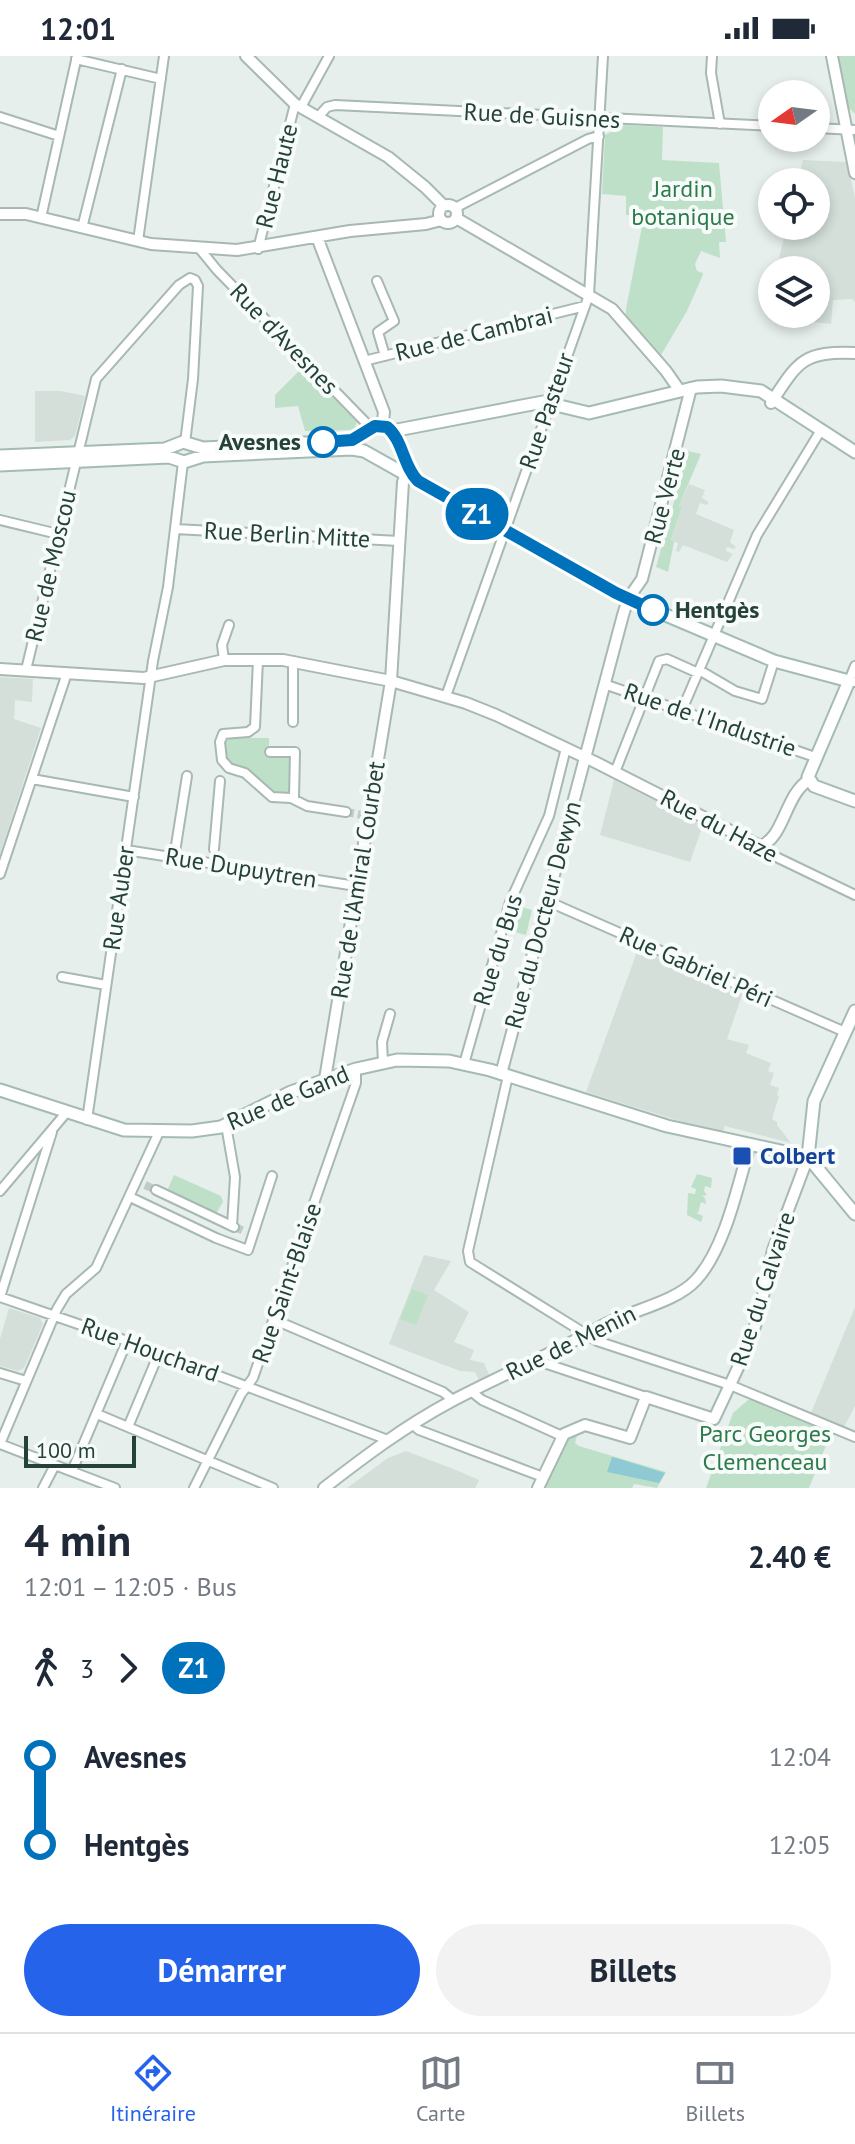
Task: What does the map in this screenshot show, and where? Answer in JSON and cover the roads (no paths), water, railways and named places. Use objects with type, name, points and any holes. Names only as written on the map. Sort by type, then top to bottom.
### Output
[{"type":"main road","points":[[394,435],[540,403],[589,413],[713,385],[736,387],[773,400],[855,460]]},
{"type":"main road","points":[[0,465],[165,449],[184,444],[203,448],[347,441],[383,425],[394,435],[406,472]]},
{"type":"main road","points":[[372,428],[364,443],[373,455]]},
{"type":"main road","points":[[819,433],[855,452]]},
{"type":"main road","points":[[373,455],[390,454],[395,448],[394,435]]},
{"type":"main road","points":[[184,444],[194,452],[184,461]]},
{"type":"main road","points":[[184,444],[174,452],[184,461]]},
{"type":"main road","points":[[0,456],[169,457],[184,461],[200,456],[352,449],[373,455],[628,599],[774,661],[852,681],[809,770],[809,780],[814,786],[855,801]]},
{"type":"main road","points":[[855,1011],[814,1101],[808,1157],[855,1214]]},
{"type":"main road","name":"Rue de Gand","points":[[0,1090],[87,1120],[130,1131],[200,1131],[226,1125],[284,1095],[325,1079],[383,1062],[402,1060],[464,1064],[657,1123],[808,1157]]},
{"type":"street","points":[[138,241],[164,56]]},
{"type":"street","points":[[246,56],[298,106],[388,157],[452,211],[587,301],[619,316],[686,389]]},
{"type":"street","name":"Rue Haute","points":[[258,249],[298,106],[329,56]]},
{"type":"street","name":"Rue Pasteur","points":[[446,696],[587,301],[603,56]]},
{"type":"street","points":[[712,56],[711,73],[720,124]]},
{"type":"street","points":[[832,56],[851,130],[855,173]]},
{"type":"street","points":[[41,218],[76,57],[161,79]]},
{"type":"street","points":[[82,228],[122,69]]},
{"type":"street","name":"Rue de Guisnes","points":[[318,117],[327,107],[335,105],[758,125]]},
{"type":"street","points":[[0,117],[59,136]]},
{"type":"street","points":[[830,129],[851,130]]},
{"type":"street","points":[[0,214],[41,218],[138,241],[199,248],[258,249],[350,231],[441,220],[439,212],[452,211],[599,136]]},
{"type":"street","points":[[317,237],[384,412],[383,421],[372,428]]},
{"type":"street","name":"Rue d'Avesnes","points":[[199,248],[372,428]]},
{"type":"street","name":"Rue de Moscou","points":[[26,670],[98,375],[179,285],[190,278],[198,286],[193,379],[184,444]]},
{"type":"street","points":[[377,281],[394,321],[378,332],[385,356]]},
{"type":"street","name":"Rue de Cambrai","points":[[364,361],[587,301]]},
{"type":"street","points":[[773,400],[801,361],[828,354],[855,353]]},
{"type":"street","name":"Rue Verte","points":[[604,684],[628,599],[640,583],[646,566],[686,389]]},
{"type":"street","points":[[682,710],[757,535],[819,433]]},
{"type":"street","name":"Rue Auber","points":[[87,1120],[184,461]]},
{"type":"street","name":"Rue de l'Amiral Courbet","points":[[325,1079],[365,815],[391,681],[406,472]]},
{"type":"street","points":[[0,520],[58,534]]},
{"type":"street","name":"Rue Berlin Mitte","points":[[175,529],[399,541]]},
{"type":"street","points":[[224,660],[222,645],[229,625]]},
{"type":"street","points":[[615,772],[661,659],[699,672],[732,690],[762,699],[774,661]]},
{"type":"street","name":"Rue du Haze","points":[[0,669],[151,676],[224,660],[293,661],[391,681],[483,709],[585,757],[855,895]]},
{"type":"street","points":[[258,660],[255,727],[248,732],[223,734],[220,757],[226,766],[245,773],[269,795],[294,798],[307,806],[346,812]]},
{"type":"street","points":[[293,661],[293,722]]},
{"type":"street","points":[[852,681],[855,666]]},
{"type":"street","points":[[0,874],[67,673]]},
{"type":"street","name":"Rue de l'Industrie","points":[[604,684],[815,757]]},
{"type":"street","name":"Rue du Docteur Dewyn","points":[[505,1075],[604,684]]},
{"type":"street","name":"Rue du Bus","points":[[464,1064],[510,902],[549,816],[566,748]]},
{"type":"street","points":[[270,752],[295,752],[294,798]]},
{"type":"street","points":[[174,858],[187,776]]},
{"type":"street","points":[[32,779],[134,797]]},
{"type":"street","points":[[763,846],[772,838],[797,790],[809,780]]},
{"type":"street","points":[[214,858],[220,781]]},
{"type":"street","name":"Rue Dupuytren","points":[[126,850],[174,858],[214,858],[356,886]]},
{"type":"street","name":"Rue Gabriel Péri","points":[[547,901],[845,1032]]},
{"type":"street","points":[[62,977],[106,985]]},
{"type":"street","points":[[383,1062],[382,1042],[390,1014]]},
{"type":"street","name":"Rue Saint-Blaise","points":[[194,1488],[253,1378],[356,1083],[356,1069]]},
{"type":"street","points":[[505,1075],[468,1257],[476,1267],[601,1343],[730,1385],[855,1437]]},
{"type":"street","points":[[0,1191],[66,1113]]},
{"type":"street","points":[[156,1190],[233,1227],[234,1170],[226,1125]]},
{"type":"street","points":[[0,1297],[52,1132]]},
{"type":"street","points":[[111,1487],[0,1444],[54,1315],[66,1294],[96,1268],[130,1197],[141,1183],[159,1132]]},
{"type":"street","name":"Rue de Menin","points":[[324,1488],[388,1440],[453,1400],[541,1359],[607,1323],[679,1293],[699,1277],[721,1234],[750,1144]]},
{"type":"street","name":"Rue du Calvaire","points":[[646,1397],[714,1419],[753,1334],[773,1250],[808,1157]]},
{"type":"street","points":[[130,1197],[248,1250],[250,1233],[272,1176]]},
{"type":"street","name":"Rue Houchard","points":[[0,1297],[127,1341],[388,1440]]},
{"type":"street","points":[[275,1320],[443,1392],[453,1400]]},
{"type":"street","points":[[72,1471],[127,1341]]},
{"type":"street","points":[[128,1427],[159,1353]]},
{"type":"street","points":[[413,1425],[540,1483],[562,1436],[585,1425],[630,1438],[646,1397],[547,1364],[541,1359]]},
{"type":"street","points":[[0,1373],[26,1381]]},
{"type":"street","points":[[472,1392],[478,1398],[562,1436]]},
{"type":"street","points":[[97,1414],[273,1488]]},
{"type":"street","points":[[43,1488],[55,1465]]},
{"type":"water","points":[[612,1457],[665,1473],[659,1483],[607,1472]]},
{"type":"tunnel","points":[[346,812],[362,815]]},
{"type":"tunnel","points":[[145,1185],[156,1190]]},
{"type":"tunnel","points":[[235,1227],[246,1232]]},
{"type":"place","name":"Avesnes","points":[[323,442]]},
{"type":"place","name":"Hentgès","points":[[653,610]]},
{"type":"place","name":"Colbert","points":[[742,1156]]},
{"type":"park label","name":"Jardin botanique","points":[[683,203]]},
{"type":"park label","name":"Parc Georges Clemenceau","points":[[765,1448]]}]
